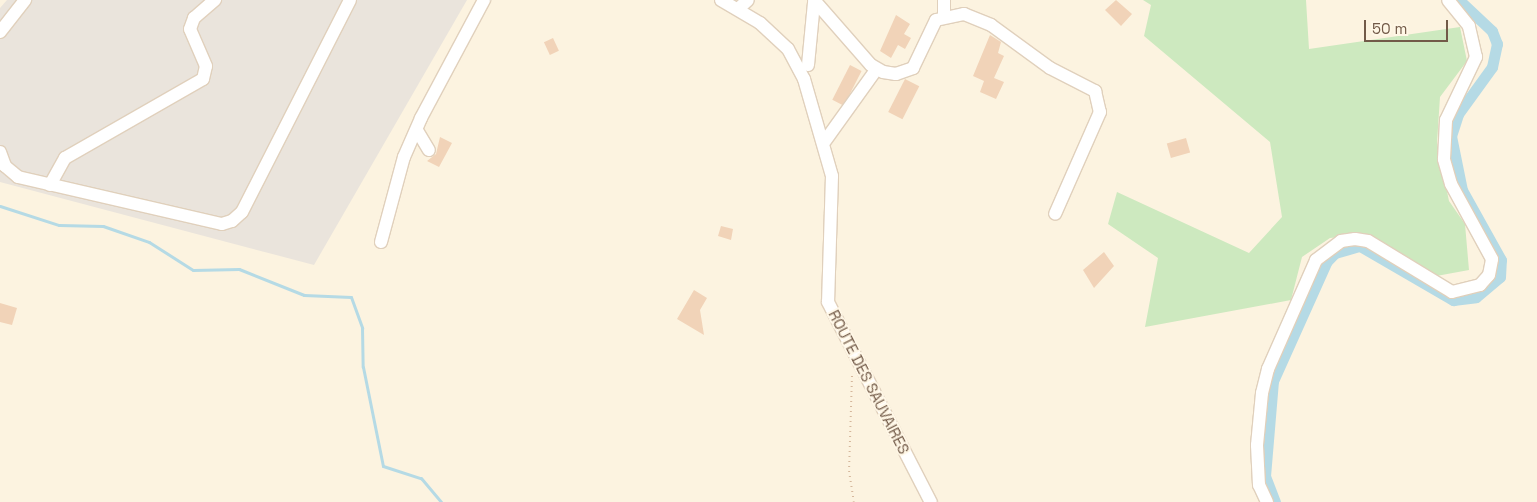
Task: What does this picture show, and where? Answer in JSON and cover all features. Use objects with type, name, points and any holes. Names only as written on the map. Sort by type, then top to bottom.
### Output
[{"type":"street","points":[[0,32],[26,0]]},
{"type":"street","points":[[50,185],[65,158],[203,79],[206,66],[190,28],[194,18],[215,0]]},
{"type":"street","points":[[0,152],[6,166],[18,177],[222,224],[232,221],[242,212],[350,0]]},
{"type":"street","points":[[381,242],[404,157],[484,0]]},
{"type":"street","name":"ROUTE DES SAUVAIRES","points":[[721,0],[738,5],[788,49],[825,141],[833,213],[828,302],[931,502]]},
{"type":"street","points":[[738,5],[748,0]]},
{"type":"street","points":[[944,0],[944,16]]},
{"type":"street","points":[[1260,499],[1257,445],[1268,369],[1322,255],[1341,241],[1368,241],[1452,292],[1480,285],[1489,275],[1492,259],[1451,184],[1444,159],[1446,120],[1476,57],[1469,26],[1448,0]]},
{"type":"street","points":[[814,2],[876,70],[896,74],[913,68],[932,26],[944,16],[978,18],[1100,98],[1100,112],[1055,214]]},
{"type":"street","points":[[808,65],[814,2]]},
{"type":"street","points":[[825,141],[876,70]]},
{"type":"street","points":[[418,132],[429,150]]},
{"type":"path","points":[[852,371],[849,471],[854,502]]},
{"type":"shaded area","points":[[7,0],[467,0],[314,265],[0,182],[0,8]]},
{"type":"green space","points":[[1143,0],[1306,0],[1309,49],[1460,27],[1467,61],[1440,97],[1437,143],[1449,201],[1465,224],[1469,270],[1431,277],[1367,234],[1330,238],[1302,257],[1291,300],[1145,327],[1158,258],[1108,224],[1117,192],[1249,253],[1282,217],[1270,142],[1144,36],[1151,5]]},
{"type":"building","points":[[1116,0],[1132,14],[1121,26],[1105,10]]},
{"type":"building","points":[[896,15],[910,24],[904,34],[911,38],[905,49],[898,45],[891,58],[880,51]]},
{"type":"building","points":[[990,35],[1001,42],[998,53],[1004,56],[994,78],[1004,82],[996,99],[980,92],[984,81],[973,76]]},
{"type":"building","points":[[553,38],[559,51],[550,55],[544,42]]},
{"type":"building","points":[[850,65],[862,71],[844,106],[832,100]]},
{"type":"building","points":[[905,79],[919,86],[902,119],[888,112]]},
{"type":"building","points":[[440,137],[452,143],[439,167],[427,161],[436,154]]},
{"type":"building","points":[[1186,138],[1190,152],[1171,158],[1167,144]]},
{"type":"building","points":[[721,226],[733,229],[731,240],[718,236]]},
{"type":"building","points":[[1104,252],[1114,266],[1094,288],[1083,270]]},
{"type":"building","points":[[694,290],[707,298],[700,310],[704,335],[677,319]]},
{"type":"building","points":[[0,303],[17,308],[12,325],[0,322]]},
{"type":"waterway","points":[[1275,502],[1265,476],[1273,381],[1327,261],[1335,253],[1360,246],[1453,300],[1476,297],[1500,277],[1501,260],[1462,190],[1451,136],[1458,114],[1492,67],[1497,44],[1492,31],[1459,0]]},
{"type":"waterway","points":[[0,206],[59,225],[103,226],[149,242],[193,270],[239,269],[304,295],[351,297],[362,328],[363,367],[383,466],[421,478],[441,502]]}]
